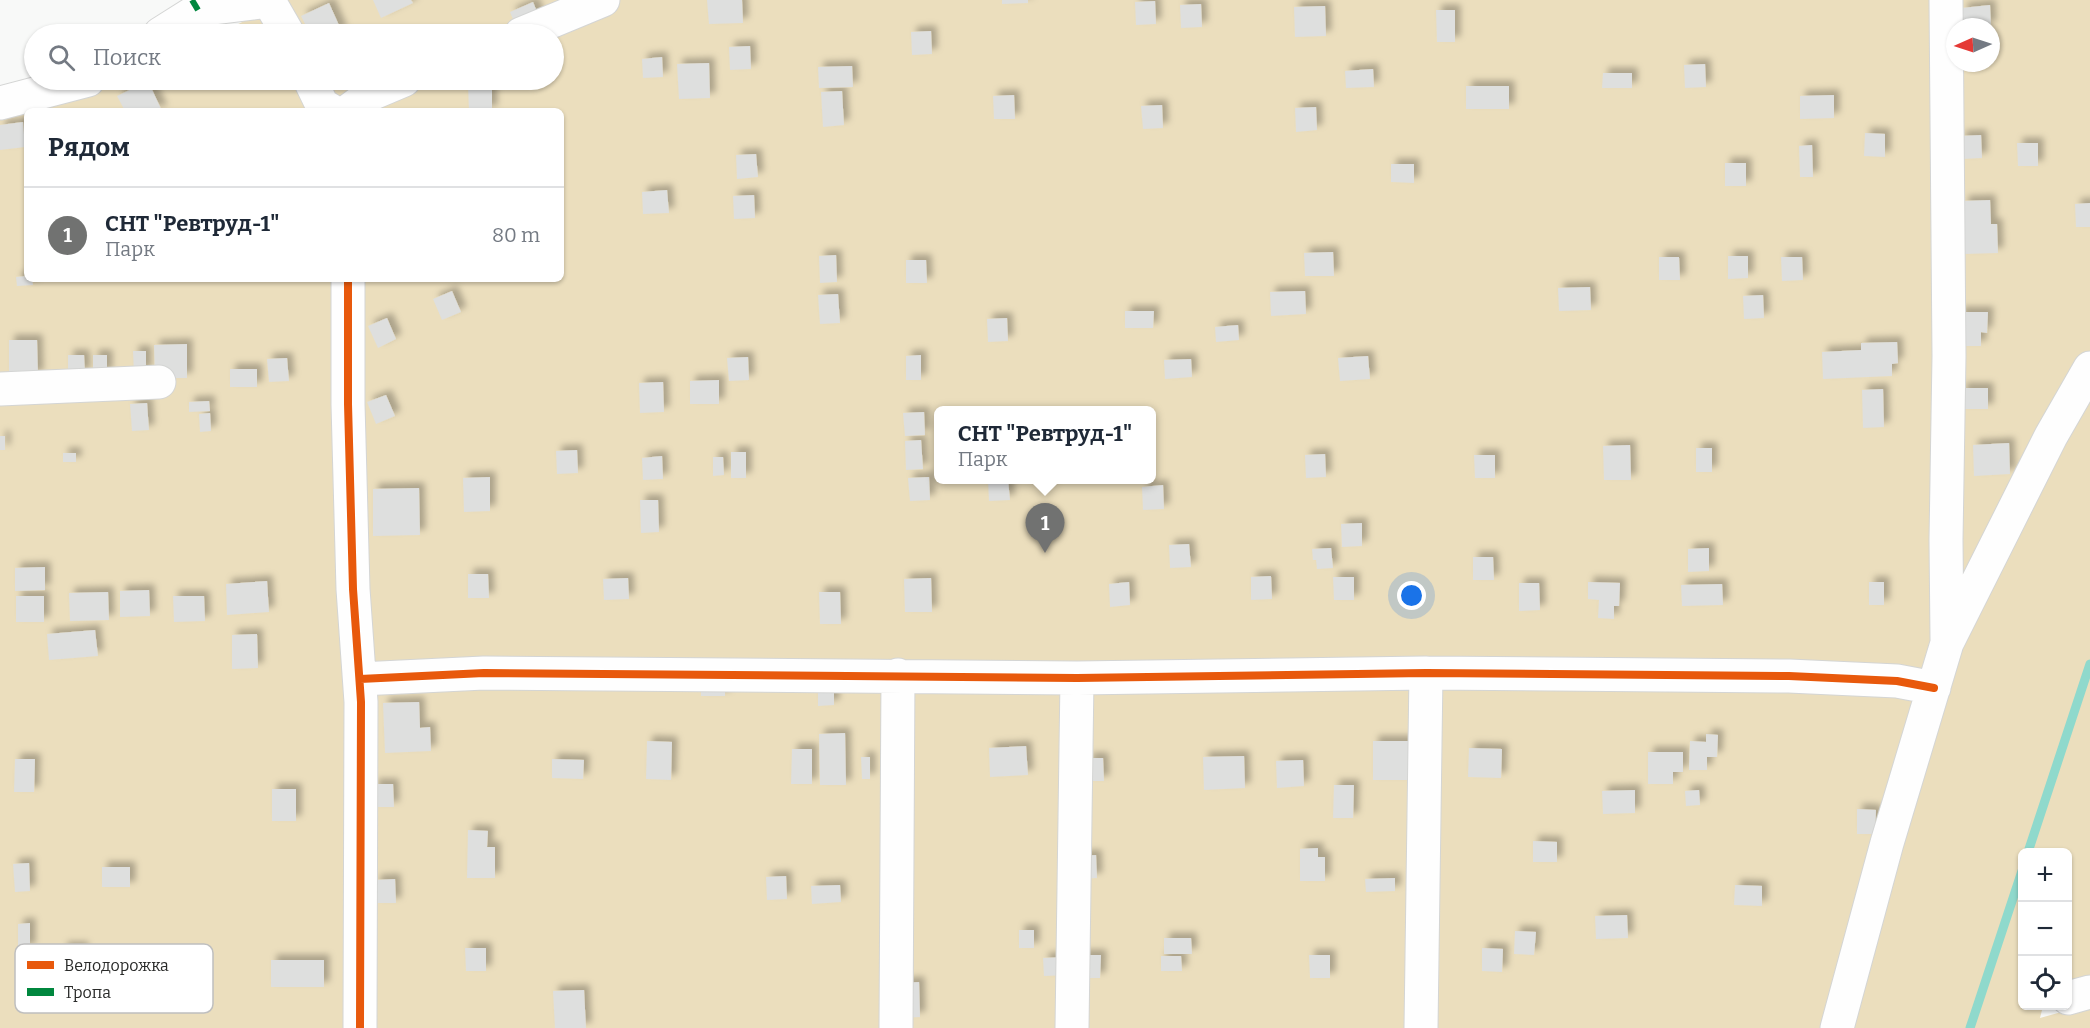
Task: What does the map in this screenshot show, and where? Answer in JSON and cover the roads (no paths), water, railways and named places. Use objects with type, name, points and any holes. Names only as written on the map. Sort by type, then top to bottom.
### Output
[{"type":"street","points":[[545,24],[603,0]]},
{"type":"street","points":[[1946,0],[1949,345],[1947,643]]},
{"type":"street","points":[[175,24],[203,5],[269,1],[282,24]]},
{"type":"street","points":[[0,103],[50,90]]},
{"type":"street","points":[[315,90],[322,105],[327,108]]},
{"type":"street","points":[[352,108],[380,90]]},
{"type":"street","points":[[348,282],[348,404],[353,589],[360,679],[360,1028]]},
{"type":"street","points":[[1837,1028],[1887,843],[1947,643],[2051,436],[2090,368]]},
{"type":"street","points":[[0,389],[159,382]]},
{"type":"street","points":[[360,679],[484,673],[1077,678],[1426,673],[1789,676],[1897,681],[1934,688]]},
{"type":"street","points":[[1421,1028],[1426,673]]},
{"type":"street","points":[[896,1028],[898,675]]},
{"type":"street","points":[[1072,1028],[1077,678]]},
{"type":"street","points":[[2072,997],[2090,992]]},
{"type":"waterway","points":[[2029,848],[2090,664]]},
{"type":"waterway","points":[[1970,1028],[2018,883]]},
{"type":"place","name":"СНТ \"Ревтруд-1\"","points":[[1045,553]]}]
